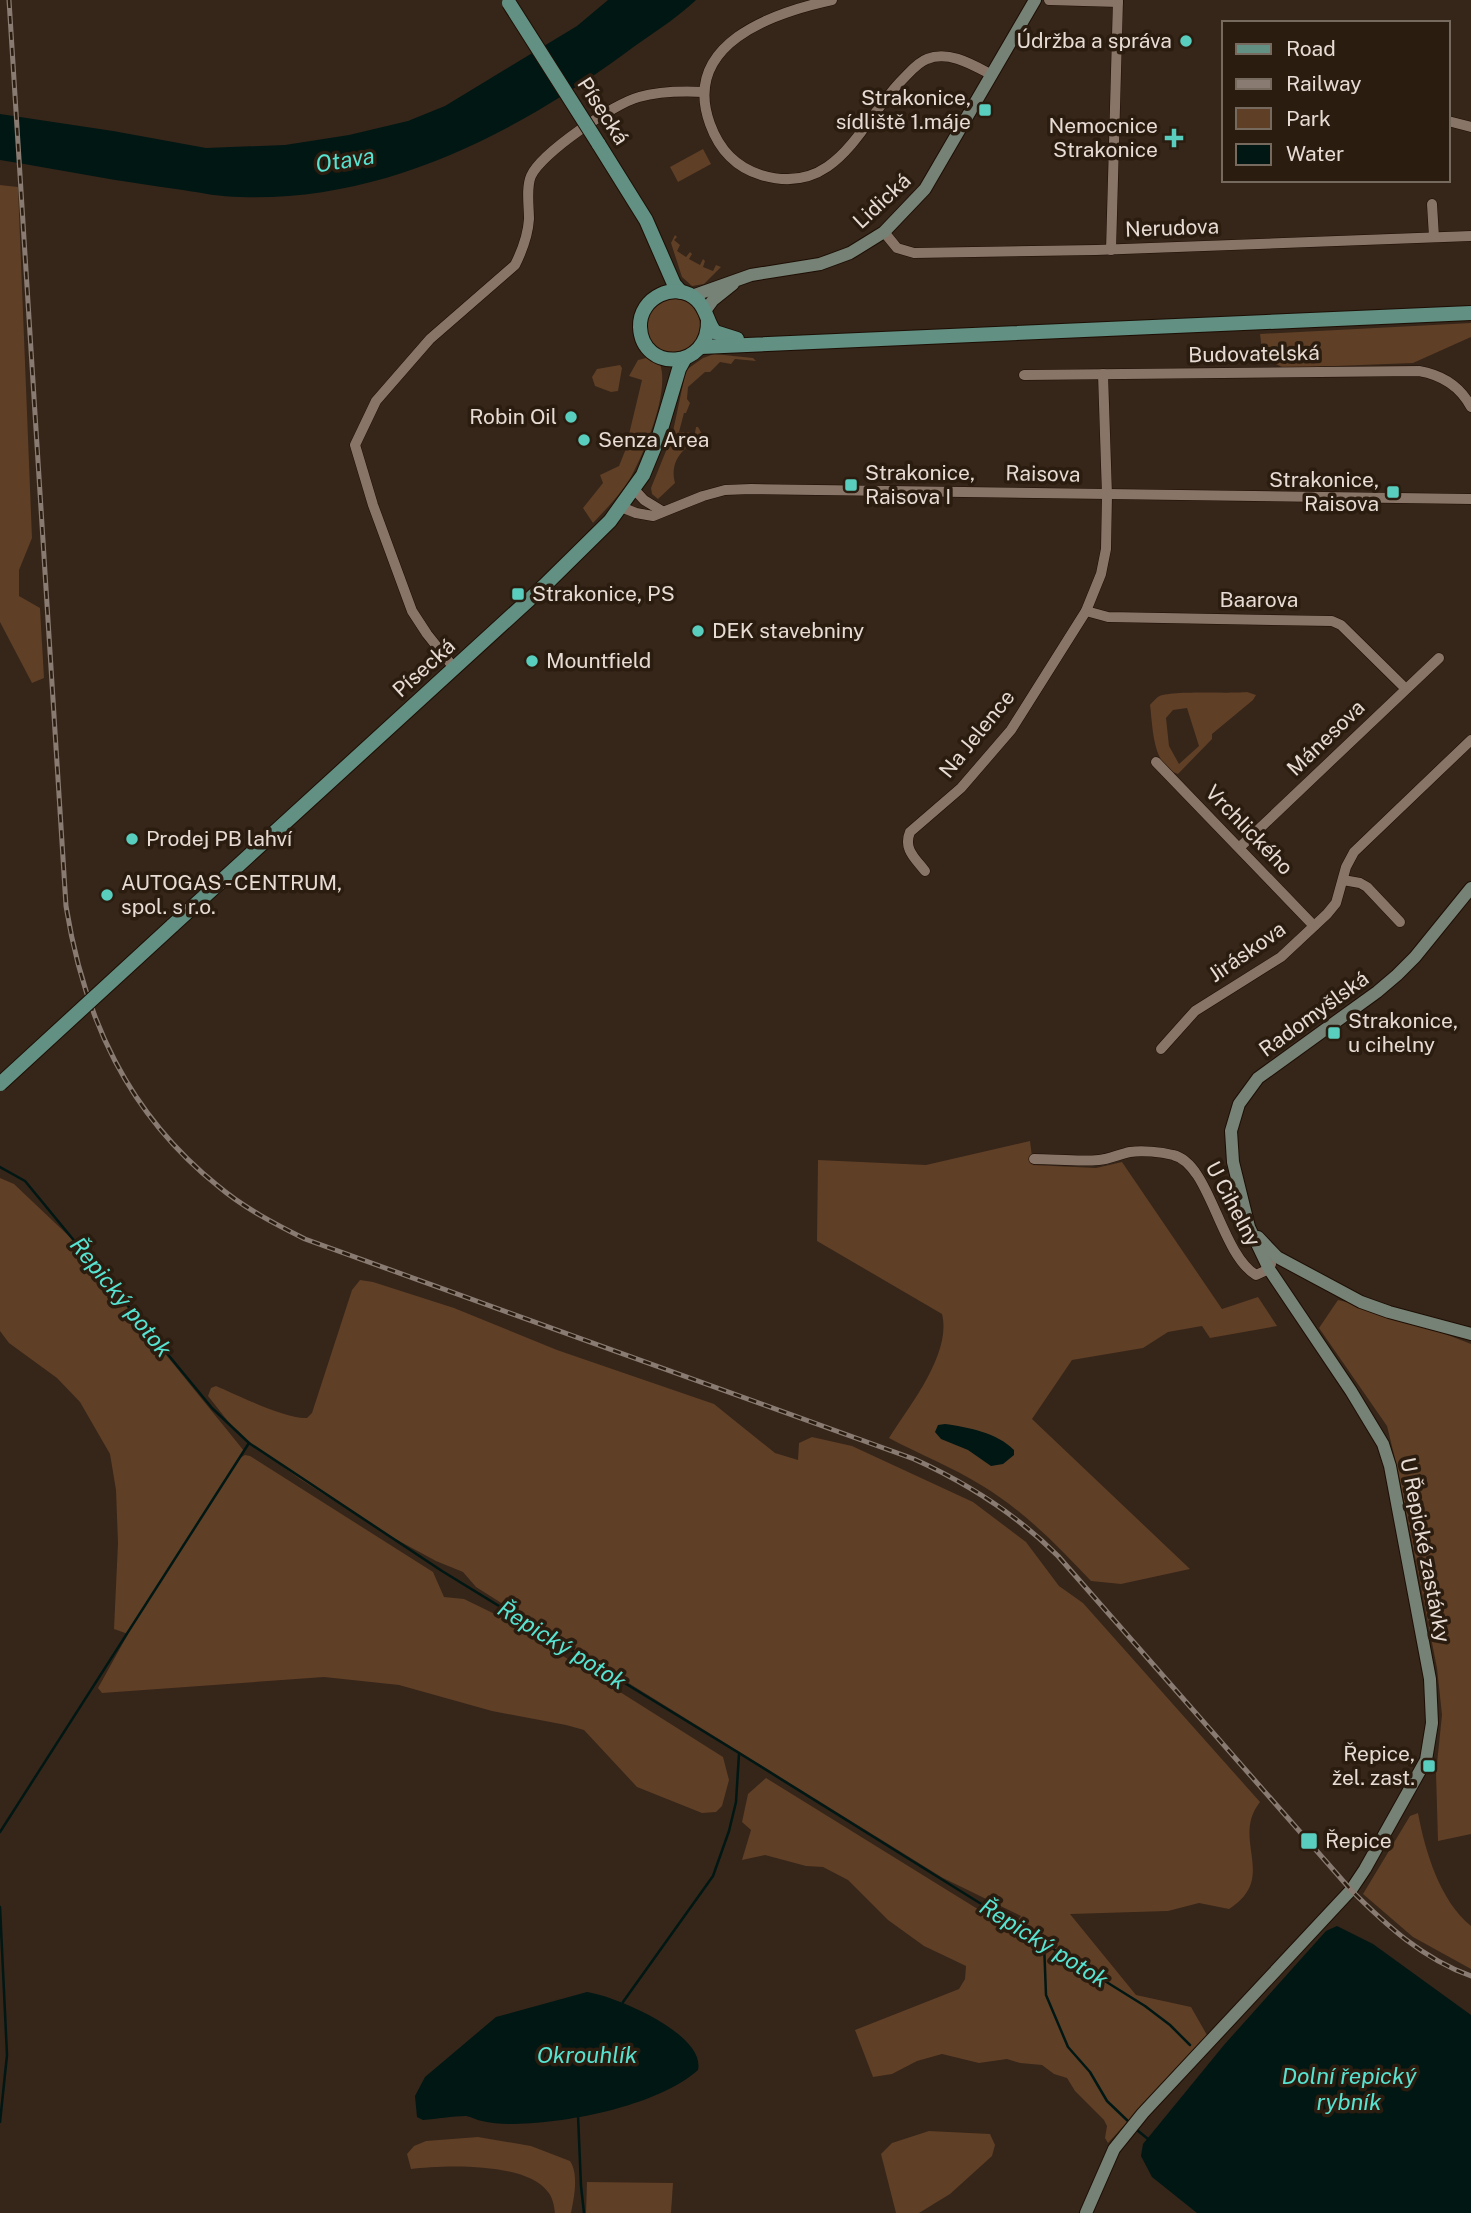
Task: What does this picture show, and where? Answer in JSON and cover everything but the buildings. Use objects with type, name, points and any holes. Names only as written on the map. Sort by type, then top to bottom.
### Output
[{"type":"main road","name":"Lidická","points":[[687,294],[767,271],[820,264],[850,253],[884,232],[925,189],[1035,0]]},
{"type":"main road","name":"Písecká","points":[[508,1],[635,200],[674,284],[687,294]]},
{"type":"main road","name":"Písecká","points":[[658,247],[662,275],[659,295]]},
{"type":"main road","name":"Lidická","points":[[707,315],[713,300],[738,279]]},
{"type":"main road","points":[[707,315],[706,338],[701,347],[685,358],[677,360],[661,357],[650,351],[644,342],[640,321],[643,310],[659,295],[674,291],[687,294],[707,315],[711,327],[720,335],[759,344]]},
{"type":"main road","points":[[701,347],[1471,313]]},
{"type":"main road","name":"Písecká","points":[[661,357],[668,375],[666,413]]},
{"type":"main road","name":"Písecká","points":[[0,1084],[172,926],[450,663],[569,563],[635,489],[652,454],[685,358]]},
{"type":"main road","name":"Radomyšlská","points":[[1269,1269],[1249,1227],[1230,1146],[1234,1117],[1246,1092],[1258,1078],[1397,975],[1471,888]]},
{"type":"main road","points":[[1249,1227],[1277,1257],[1370,1305],[1471,1334]]},
{"type":"main road","name":"U Řepické zastávky","points":[[1086,2213],[1114,2148],[1362,1874],[1426,1760],[1433,1704],[1392,1477],[1383,1444],[1269,1269]]},
{"type":"street","points":[[832,0],[789,12],[739,34],[723,49],[710,71],[704,93],[715,138],[730,157],[753,172],[789,179],[825,170],[852,145],[895,87],[924,59],[952,57],[992,75]]},
{"type":"street","points":[[1049,0],[1118,1],[1111,250]]},
{"type":"street","name":"Písecká","points":[[450,663],[412,611],[373,505],[355,445],[376,401],[430,339],[515,265],[522,253],[528,223],[530,177],[543,160],[556,147],[637,97],[660,93],[704,93]]},
{"type":"street","points":[[1450,122],[1471,127]]},
{"type":"street","points":[[1432,204],[1434,237]]},
{"type":"street","name":"Nerudova","points":[[884,232],[897,248],[907,252],[1111,250],[1471,236]]},
{"type":"street","name":"Budovatelská","points":[[1024,375],[1419,371],[1441,377],[1451,383],[1462,392],[1471,407]]},
{"type":"street","name":"Na Jelence","points":[[925,870],[908,850],[906,841],[910,832],[961,788],[1011,730],[1096,592],[1104,563],[1107,495],[1103,374]]},
{"type":"street","points":[[635,489],[644,500],[662,511]]},
{"type":"street","name":"Raisova","points":[[621,507],[644,516],[653,516],[703,496],[751,489],[1471,499]]},
{"type":"street","name":"Baarova","points":[[1086,611],[1108,617],[1332,621],[1341,625],[1405,688]]},
{"type":"street","name":"Mánesova","points":[[1241,847],[1439,658]]},
{"type":"street","name":"Jiráskova","points":[[1161,1049],[1195,1011],[1281,957],[1333,909],[1346,867],[1354,852],[1471,740]]},
{"type":"street","name":"Vrchlického","points":[[1156,762],[1241,847],[1314,926]]},
{"type":"street","points":[[1343,880],[1367,887],[1400,922]]},
{"type":"street","name":"U Cihelny","points":[[1034,1159],[1100,1160],[1134,1151],[1174,1155],[1186,1160],[1197,1174],[1232,1247],[1246,1269],[1256,1275],[1269,1269]]},
{"type":"street","points":[[1269,1269],[1277,1257]]},
{"type":"green space","points":[[703,149],[711,164],[678,182],[670,167]]},
{"type":"green space","points":[[0,185],[18,187],[32,538],[19,570],[19,596],[40,608],[44,678],[32,683],[0,622]]},
{"type":"green space","points":[[675,235],[677,237],[674,240],[680,245],[677,251],[686,257],[690,252],[692,254],[689,259],[700,265],[703,259],[703,267],[713,271],[716,265],[721,267],[704,284],[692,286],[682,277],[671,243]]},
{"type":"green space","points":[[673,298],[692,306],[700,325],[692,344],[673,352],[654,344],[646,325],[654,306]]},
{"type":"green space","points":[[1471,323],[1471,337],[1413,363],[1284,368],[1263,358],[1260,334]]},
{"type":"green space","points":[[714,354],[753,358],[756,361],[735,359],[731,364],[720,362],[688,387],[687,399],[690,403],[679,432],[695,433],[698,427],[702,434],[676,460],[675,483],[658,499],[652,494],[651,488],[672,436],[686,370]]},
{"type":"green space","points":[[650,357],[660,364],[662,376],[655,421],[628,482],[593,523],[583,508],[603,483],[600,475],[619,466],[642,380],[629,376],[638,360]]},
{"type":"green space","points":[[620,365],[622,368],[618,391],[611,392],[595,386],[592,377],[597,369]]},
{"type":"green space","points":[[1247,692],[1256,695],[1253,700],[1212,734],[1212,739],[1178,774],[1169,770],[1155,745],[1153,734],[1150,705],[1157,698],[1186,693]],"holes":[[[1187,708],[1199,746],[1179,764],[1169,746],[1166,718],[1173,710]]]},
{"type":"green space","points":[[1030,1141],[1033,1165],[1096,1168],[1122,1162],[1222,1309],[1258,1297],[1277,1326],[1210,1338],[1202,1326],[1168,1332],[1143,1348],[1072,1360],[1032,1419],[1190,1569],[1121,1584],[1091,1581],[1039,1529],[997,1495],[959,1472],[889,1438],[935,1362],[941,1346],[942,1314],[817,1241],[818,1160],[926,1165]]},
{"type":"green space","points":[[0,1178],[14,1184],[72,1239],[244,1451],[240,1458],[250,1456],[433,1572],[444,1597],[464,1599],[503,1618],[723,1757],[729,1780],[722,1806],[716,1812],[702,1813],[637,1787],[584,1730],[492,1711],[399,1685],[324,1677],[102,1693],[98,1688],[128,1634],[114,1629],[118,1543],[116,1490],[110,1454],[80,1402],[57,1378],[9,1343],[0,1331]]},
{"type":"green space","points":[[360,1280],[454,1308],[557,1350],[714,1404],[775,1453],[798,1460],[799,1443],[812,1437],[852,1446],[973,1502],[1026,1542],[1059,1586],[1083,1603],[1260,1802],[1252,1816],[1250,1830],[1253,1871],[1251,1884],[1243,1897],[1229,1909],[1199,1903],[1168,1911],[1070,1914],[1136,1995],[1191,2007],[1207,2035],[1108,2143],[1104,2120],[1075,2091],[1067,2078],[1054,2074],[1042,2065],[1007,2059],[979,2063],[942,2054],[917,2061],[892,2074],[873,2077],[855,2030],[959,1989],[965,1979],[966,1966],[924,1946],[888,1920],[848,1880],[823,1867],[806,1866],[765,1855],[742,1860],[751,1830],[742,1822],[748,1794],[766,1778],[1010,1929],[1021,1916],[943,1878],[476,1587],[463,1572],[388,1535],[300,1479],[238,1434],[208,1396],[211,1388],[216,1386],[286,1415],[307,1418],[312,1413],[352,1290]]},
{"type":"green space","points":[[1338,1300],[1389,1312],[1471,1344],[1471,1834],[1438,1841],[1436,1773],[1442,1715],[1437,1668],[1387,1426],[1319,1328]]},
{"type":"green space","points":[[1418,1813],[1430,1859],[1442,1889],[1460,1916],[1471,1926],[1471,1969],[1413,1937],[1363,1894],[1410,1816]]},
{"type":"green space","points":[[929,2131],[990,2134],[995,2145],[992,2156],[950,2194],[919,2213],[896,2213],[881,2154],[892,2143]]},
{"type":"green space","points":[[478,2137],[531,2146],[570,2161],[575,2179],[571,2213],[555,2213],[548,2192],[537,2182],[504,2170],[463,2167],[411,2169],[407,2154],[414,2146],[426,2141]]},
{"type":"green space","points":[[587,2182],[673,2183],[671,2213],[586,2213]]},
{"type":"water","name":"Otava","points":[[608,0],[696,0],[624,54],[537,111],[443,158],[394,175],[344,188],[293,196],[233,197],[0,160],[0,114],[206,148],[285,145],[349,135],[408,121],[445,106],[577,26]]},
{"type":"water","points":[[938,1425],[972,1429],[1000,1439],[1014,1450],[1014,1455],[1003,1464],[991,1466],[968,1450],[941,1439],[935,1432]]},
{"type":"water","name":"Dolní řepický rybník","points":[[1337,1926],[1373,1944],[1471,2015],[1471,2213],[1197,2213],[1152,2177],[1141,2156],[1143,2144],[1224,2045],[1326,1931]]},
{"type":"water","name":"Okrouhlík","points":[[587,1992],[637,2009],[674,2031],[688,2043],[697,2056],[698,2070],[658,2094],[581,2117],[509,2124],[480,2121],[466,2116],[423,2120],[417,2117],[415,2096],[425,2077],[496,2017]]},
{"type":"waterway","name":"Řepický potok","points":[[0,1167],[25,1181],[212,1408],[249,1443],[442,1571],[1145,2006],[1190,2045]]},
{"type":"waterway","points":[[0,1832],[249,1443]]},
{"type":"waterway","points":[[623,2002],[713,1876],[736,1802],[739,1754]]},
{"type":"waterway","points":[[0,1907],[7,2055],[0,2122]]},
{"type":"waterway","points":[[1044,1943],[1046,1995],[1068,2047],[1090,2072],[1107,2101],[1130,2123]]},
{"type":"waterway","points":[[578,2115],[584,2213]]},
{"type":"waterway","points":[[1137,2130],[1148,2139]]},
{"type":"railway","points":[[9,0],[66,906],[74,947],[98,1025],[135,1095],[159,1128],[186,1158],[228,1194],[305,1239],[914,1459],[991,1501],[1026,1527],[1058,1556],[1351,1890],[1421,1951],[1471,1976]]},
{"type":"place","name":"Údržba a správa","points":[[1186,41]]},
{"type":"place","name":"Strakonice, sídliště 1.máje","points":[[985,110]]},
{"type":"place","name":"Nemocnice Strakonice","points":[[1174,138]]},
{"type":"place","name":"Robin Oil","points":[[571,417]]},
{"type":"place","name":"Senza Area","points":[[584,440]]},
{"type":"place","name":"Strakonice, Raisova I","points":[[851,485]]},
{"type":"place","name":"Strakonice, Raisova","points":[[1393,492]]},
{"type":"place","name":"Strakonice, PS","points":[[518,594]]},
{"type":"place","name":"DEK stavebniny","points":[[698,631]]},
{"type":"place","name":"Mountfield","points":[[532,661]]},
{"type":"place","name":"Prodej PB lahví","points":[[132,839]]},
{"type":"place","name":"AUTOGAS - CENTRUM, spol. s r.o.","points":[[107,895]]},
{"type":"place","name":"Strakonice, u cihelny","points":[[1334,1033]]},
{"type":"place","name":"Řepice, žel. zast.","points":[[1429,1766]]},
{"type":"place","name":"Řepice","points":[[1309,1841]]}]
